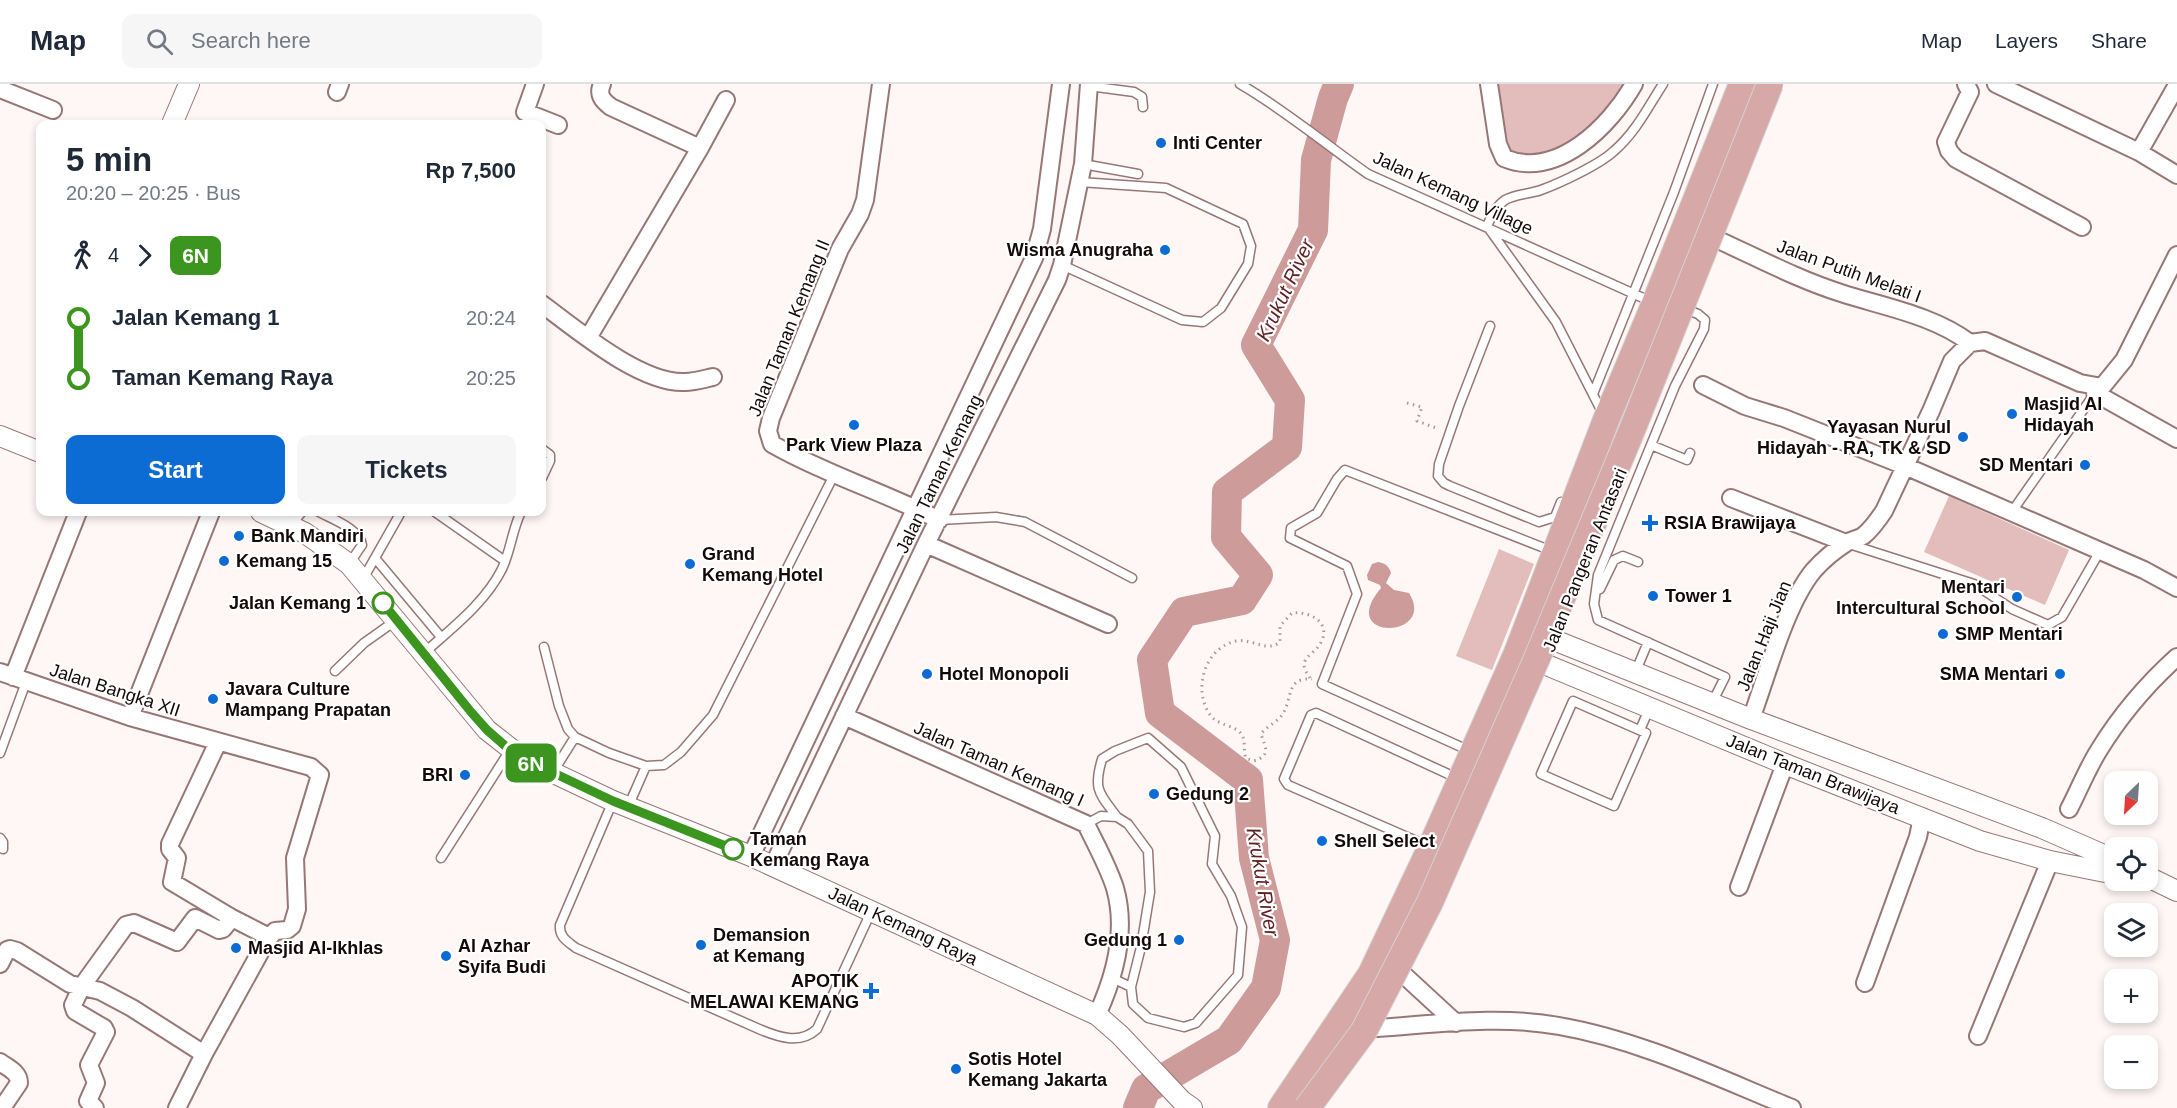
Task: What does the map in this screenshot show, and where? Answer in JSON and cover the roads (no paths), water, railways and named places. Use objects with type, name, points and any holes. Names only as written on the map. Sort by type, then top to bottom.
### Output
[{"type":"main road","name":"Jalan Pangeran Antasari","points":[[1281,1108],[1371,974],[1474,752],[1557,553],[1598,428],[1686,195],[1742,84]]},
{"type":"main road","points":[[1295,1108],[1351,1029],[1375,989],[1421,897],[1527,652],[1751,84]]},
{"type":"main road","points":[[1307,1108],[1364,1031],[1430,902],[1537,658],[1770,84]]},
{"type":"main road","name":"Jalan Pangeran Antasari","points":[[1321,1108],[1377,1028],[1405,976],[1543,664],[1777,84]]},
{"type":"street","points":[[174,120],[189,84]]},
{"type":"street","points":[[535,84],[525,112],[545,120]]},
{"type":"street","points":[[602,84],[599,90],[601,97],[611,107],[700,148]]},
{"type":"street","name":"Jalan Taman Kemang II","points":[[881,84],[865,200],[840,249],[771,418],[768,431],[772,444],[834,475],[916,508],[939,520]]},
{"type":"street","name":"Jalan Taman Kemang","points":[[751,856],[1034,258],[1042,229],[1061,84]]},
{"type":"street","points":[[1489,84],[1498,144],[1504,158],[1519,164],[1562,156],[1584,141],[1611,117],[1634,84]]},
{"type":"street","points":[[1966,84],[1970,92],[1946,141],[1949,151],[1956,159],[2082,227]]},
{"type":"street","name":"Jalan Taman Kemang","points":[[774,867],[926,544],[1057,280],[1080,183],[1089,85]]},
{"type":"street","points":[[1998,85],[2139,152],[2177,175]]},
{"type":"street","points":[[2139,152],[2177,85]]},
{"type":"street","points":[[0,89],[53,110]]},
{"type":"street","points":[[588,338],[726,100]]},
{"type":"street","points":[[546,120],[558,125]]},
{"type":"street","name":"Jalan Putih Melati I","points":[[1714,238],[1841,293],[1953,330],[1970,343]]},
{"type":"street","points":[[2098,390],[2124,360],[2177,255]]},
{"type":"street","points":[[546,307],[588,338],[637,369],[661,379],[685,382],[713,377]]},
{"type":"street","points":[[1970,343],[1985,341],[1997,345],[2098,390],[2177,439]]},
{"type":"street","name":"Jalan Haji Jian","points":[[1751,719],[1791,611],[1803,587],[1823,561],[1846,543],[1862,536],[1876,524],[1931,411],[1948,369],[1970,343]]},
{"type":"street","points":[[1703,385],[1745,406],[1784,418],[1905,466],[2144,570],[2177,588]]},
{"type":"street","points":[[0,436],[36,449]]},
{"type":"street","points":[[1731,498],[1846,543]]},
{"type":"street","points":[[13,677],[76,516]]},
{"type":"street","points":[[130,717],[209,516]]},
{"type":"street","name":"Jalan Kemang Raya","points":[[281,516],[296,519],[349,564],[487,730],[510,750],[524,759],[621,804],[751,856],[1098,1015],[1187,1104]]},
{"type":"street","points":[[926,544],[1108,624]]},
{"type":"street","points":[[866,615],[887,625]]},
{"type":"street","name":"Jalan Taman Brawijaya","points":[[1527,629],[1712,704],[2042,828],[2104,855]]},
{"type":"street","name":"Jalan Taman Brawijaya","points":[[1517,653],[1785,764],[1980,841],[2050,861],[2104,872]]},
{"type":"street","points":[[2069,809],[2109,735],[2145,690],[2177,657]]},
{"type":"street","name":"Jalan Bangka XII","points":[[13,677],[130,717],[312,767],[320,775],[295,858],[297,909],[292,926],[287,930],[275,931],[269,937]]},
{"type":"street","name":"Jalan Taman Kemang I","points":[[844,716],[1086,824],[1104,859],[1115,888],[1121,918],[1112,978],[1098,1015]]},
{"type":"street","points":[[177,1108],[204,1054],[269,937],[172,882],[177,860],[170,849],[170,844],[218,742]]},
{"type":"street","points":[[1739,887],[1785,764]]},
{"type":"street","points":[[1865,983],[1922,817]]},
{"type":"street","points":[[1978,1036],[2050,861],[2049,838],[2042,828]]},
{"type":"street","points":[[2158,883],[2177,891]]},
{"type":"street","points":[[95,1108],[88,1101],[96,1083],[89,1065],[106,1032],[104,1028],[73,1008],[82,986],[120,932],[130,923],[177,942],[195,918],[219,930],[224,929],[232,918]]},
{"type":"street","points":[[0,964],[4,954],[10,949],[38,963],[63,981],[100,992],[132,1008],[204,1054]]},
{"type":"street","points":[[1405,976],[1456,1023]]},
{"type":"street","points":[[1377,1028],[1495,1020],[1559,1025],[1677,1060],[1792,1108]]},
{"type":"street","points":[[0,1062],[19,1078],[19,1083],[2,1108]]},
{"type":"lane","name":"Jalan Kemang Village","points":[[1240,84],[1271,102],[1368,174],[1645,299]]},
{"type":"lane","points":[[1686,195],[1713,84]]},
{"type":"lane","points":[[1089,85],[1134,92],[1142,97],[1143,107]]},
{"type":"lane","points":[[1598,428],[1593,394],[1556,322],[1487,226],[1492,214],[1508,198],[1540,191],[1579,173],[1613,153],[1638,125],[1661,88]]},
{"type":"lane","points":[[1083,164],[1138,174]]},
{"type":"lane","points":[[1062,265],[1182,320],[1203,322],[1221,309],[1248,264],[1251,246],[1243,224],[1166,188],[1080,183]]},
{"type":"lane","points":[[1593,394],[1645,299]]},
{"type":"lane","points":[[1685,309],[1698,314],[1705,320],[1704,329],[1675,386],[1598,575],[1594,604],[1598,620],[1725,677],[1712,704]]},
{"type":"lane","points":[[1490,326],[1449,433],[1439,464],[1438,476],[1450,486],[1539,522],[1555,517],[1566,491]]},
{"type":"lane","points":[[2011,513],[2098,390]]},
{"type":"lane","points":[[1651,446],[1687,460],[1690,453]]},
{"type":"lane","points":[[546,452],[550,455],[550,461],[546,470]]},
{"type":"lane","points":[[1474,752],[1322,684],[1357,594],[1347,566],[1290,538],[1291,528],[1317,513],[1345,470],[1557,553]]},
{"type":"lane","points":[[544,647],[559,706],[568,729],[575,736],[609,753],[646,766],[664,765],[695,738],[713,715],[834,475]]},
{"type":"lane","points":[[326,516],[361,539],[362,545],[349,564]]},
{"type":"lane","points":[[363,579],[399,516]]},
{"type":"lane","points":[[441,516],[505,561]]},
{"type":"lane","points":[[424,653],[492,586],[505,561],[520,516]]},
{"type":"lane","points":[[939,520],[996,517],[1025,522],[1132,578]]},
{"type":"lane","points":[[1846,543],[1974,584],[2012,609],[2048,625],[2062,617],[2100,551]]},
{"type":"lane","points":[[1594,604],[1614,560],[1623,556],[1638,562]]},
{"type":"lane","points":[[375,558],[441,637]]},
{"type":"lane","points":[[335,670],[364,643],[395,620]]},
{"type":"lane","points":[[1635,673],[1648,642]]},
{"type":"lane","points":[[0,753],[13,677]]},
{"type":"lane","points":[[1573,701],[1640,730],[1646,733],[1614,806],[1541,774],[1573,701]]},
{"type":"lane","points":[[1640,730],[1650,708]]},
{"type":"lane","points":[[1431,847],[1288,785],[1284,779],[1311,715],[1316,713],[1461,780]]},
{"type":"lane","points":[[553,773],[575,736]]},
{"type":"lane","points":[[1148,738],[1181,767],[1215,836],[1212,864],[1232,896],[1242,927],[1238,975],[1196,1023],[1184,1027],[1148,1018],[1133,1005],[1131,987],[1141,947],[1150,892],[1148,851],[1128,825],[1117,817],[1098,791],[1098,774],[1102,759],[1115,751],[1148,738]]},
{"type":"lane","points":[[441,858],[510,750]]},
{"type":"lane","points":[[646,766],[621,804],[560,925],[559,932],[563,939],[576,948],[759,1029],[788,1038],[810,1036],[817,1029],[871,911]]},
{"type":"lane","points":[[1086,824],[1101,816],[1117,817]]},
{"type":"lane","points":[[0,838],[3,842],[3,849]]},
{"type":"lane","points":[[1112,978],[1131,987]]},
{"type":"waterway","name":"Krukut River","points":[[1138,1108],[1146,1089],[1229,1040],[1266,988],[1275,940],[1254,858],[1248,780],[1160,713],[1152,660],[1184,612],[1242,600],[1258,575],[1226,537],[1227,492],[1287,447],[1290,400],[1256,345],[1313,230],[1316,160],[1339,84]]},
{"type":"place","name":"Inti Center","points":[[1161,143]]},
{"type":"place","name":"Wisma Anugraha","points":[[1165,250]]},
{"type":"place","name":"Masjid Al Hidayah","points":[[2012,414]]},
{"type":"place","name":"Park View Plaza","points":[[854,425]]},
{"type":"place","name":"Yayasan Nurul Hidayah - RA, TK & SD","points":[[1963,437]]},
{"type":"place","name":"SD Mentari","points":[[2085,465]]},
{"type":"place","name":"RSIA Brawijaya","points":[[1650,523]]},
{"type":"place","name":"Bank Mandiri","points":[[239,536]]},
{"type":"place","name":"Kemang 15","points":[[224,561]]},
{"type":"place","name":"Grand Kemang Hotel","points":[[690,564]]},
{"type":"place","name":"Tower 1","points":[[1653,596]]},
{"type":"place","name":"Mentari Intercultural School","points":[[2017,597]]},
{"type":"place","name":"Jalan Kemang 1","points":[[383,603]]},
{"type":"place","name":"SMP Mentari","points":[[1943,634]]},
{"type":"place","name":"Hotel Monopoli","points":[[927,674]]},
{"type":"place","name":"SMA Mentari","points":[[2060,674]]},
{"type":"place","name":"Javara Culture Mampang Prapatan","points":[[213,699]]},
{"type":"place","name":"BRI","points":[[465,775]]},
{"type":"place","name":"Gedung 2","points":[[1154,794]]},
{"type":"place","name":"Shell Select","points":[[1322,841]]},
{"type":"place","name":"Taman Kemang Raya","points":[[733,849]]},
{"type":"place","name":"Gedung 1","points":[[1179,940]]},
{"type":"place","name":"Demansion at Kemang","points":[[701,945]]},
{"type":"place","name":"Masjid Al-Ikhlas","points":[[236,948]]},
{"type":"place","name":"Al Azhar Syifa Budi","points":[[446,956]]},
{"type":"place","name":"APOTIK MELAWAI KEMANG","points":[[871,991]]},
{"type":"place","name":"Sotis Hotel Kemang Jakarta","points":[[956,1069]]}]
